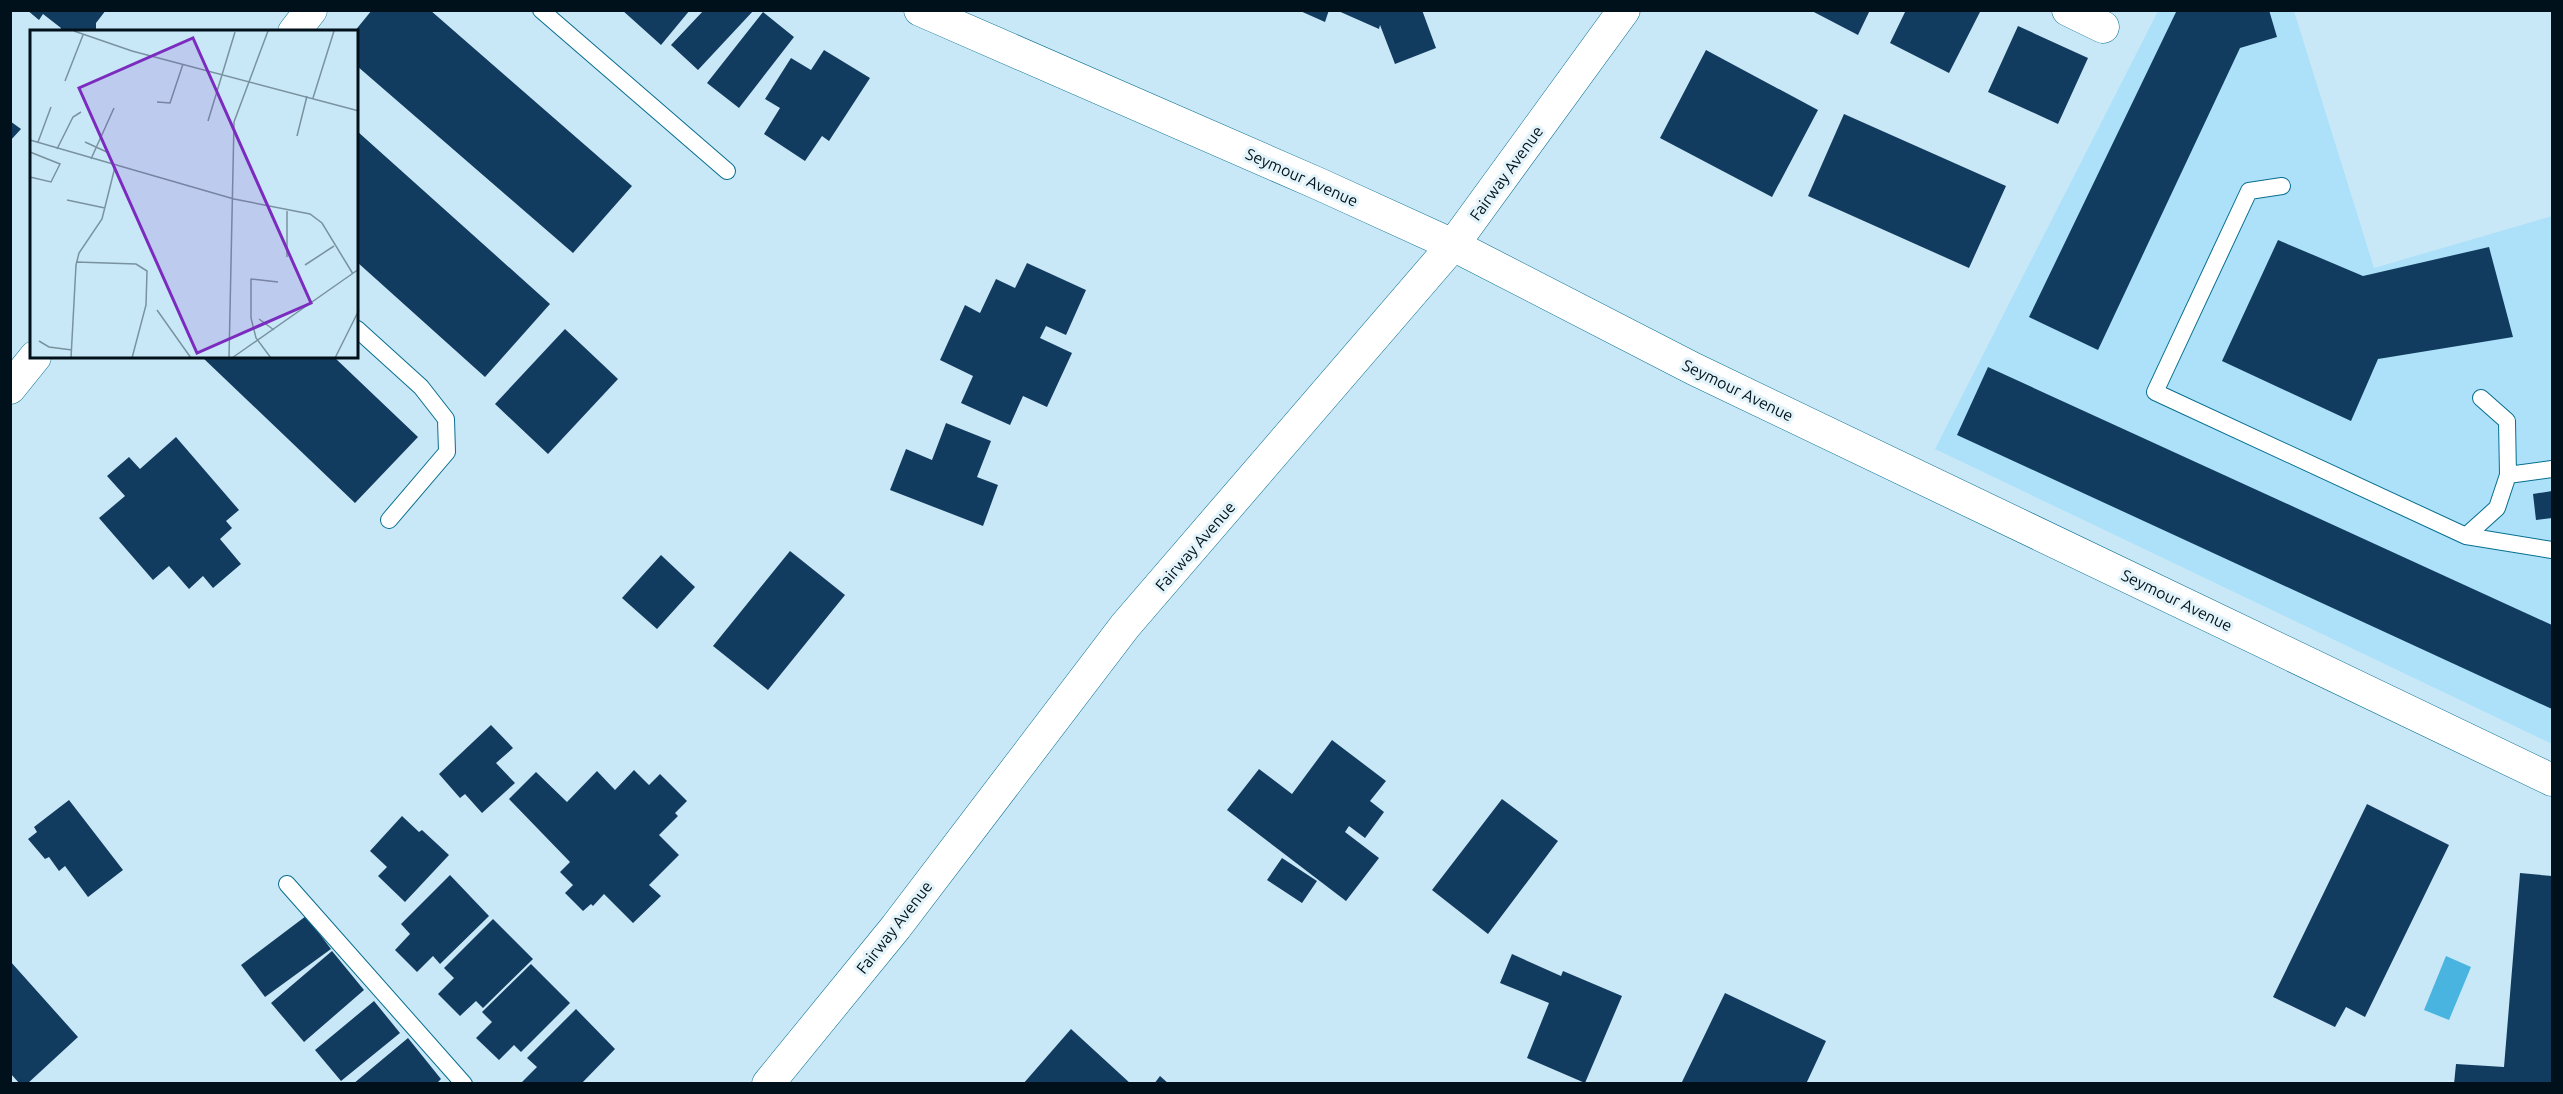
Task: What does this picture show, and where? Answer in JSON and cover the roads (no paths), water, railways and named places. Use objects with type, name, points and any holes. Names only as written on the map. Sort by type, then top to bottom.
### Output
[{"type":"street","points":[[296,30],[311,10]]},
{"type":"street","name":"Seymour Avenue","points":[[920,10],[1453,245],[1694,369],[2553,780]]},
{"type":"street","name":"Fairway Avenue","points":[[768,1083],[896,927],[1125,626],[1453,245],[1624,10]]},
{"type":"street","points":[[2068,10],[2103,27]]},
{"type":"street","points":[[10,388],[34,358]]},
{"type":"lane","points":[[541,10],[727,171]]},
{"type":"lane","points":[[2282,186],[2249,191],[2155,392],[2466,536],[2553,550]]},
{"type":"lane","points":[[358,330],[421,387],[446,418],[447,452],[389,520]]},
{"type":"lane","points":[[2466,536],[2497,508],[2508,475],[2507,421],[2481,398]]},
{"type":"lane","points":[[2508,475],[2553,469]]},
{"type":"lane","points":[[287,884],[464,1083]]},
{"type":"water","points":[[2446,956],[2471,967],[2449,1020],[2424,1010]]}]
